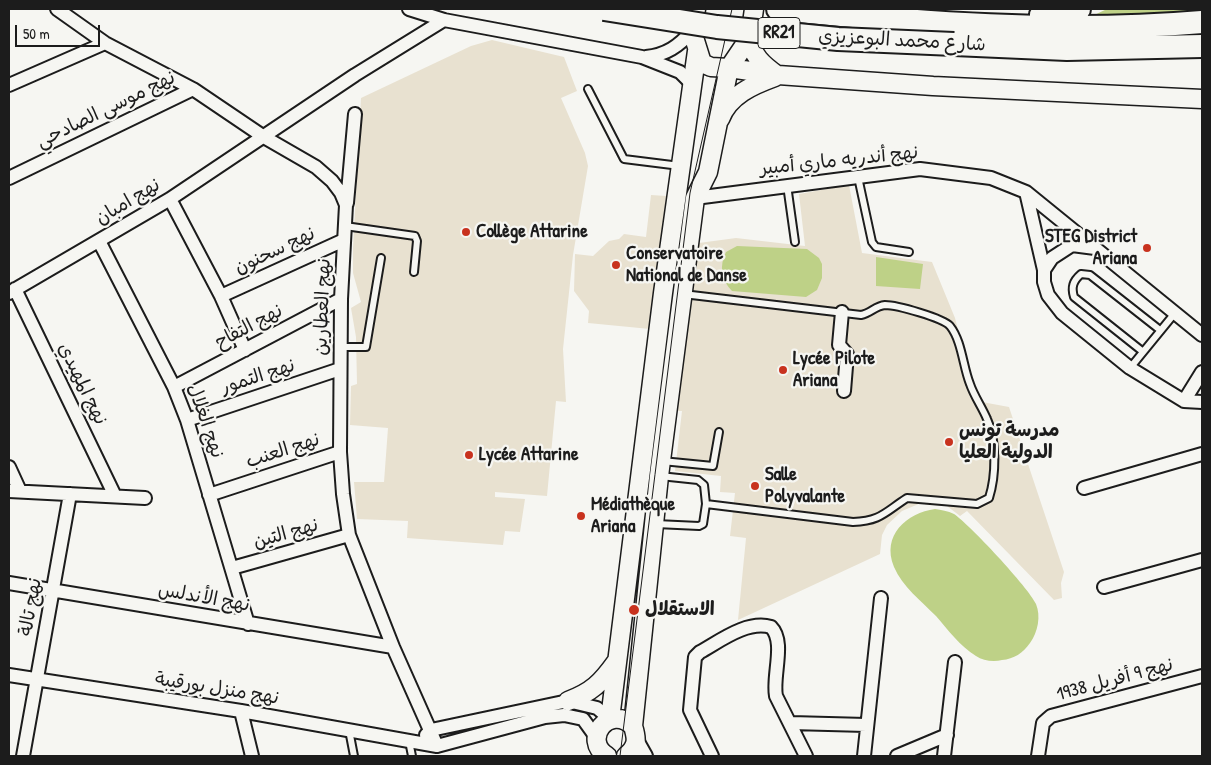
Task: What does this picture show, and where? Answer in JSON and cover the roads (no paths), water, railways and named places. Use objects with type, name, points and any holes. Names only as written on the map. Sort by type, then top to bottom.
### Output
[{"type":"highway","name":"شارع محمد البوعزيزي","points":[[604,9],[717,27],[838,39],[954,28],[1202,22]]},
{"type":"highway","name":"شارع محمد البوعزيزي","points":[[778,9],[954,28],[1067,49],[1202,46]]},
{"type":"highway","points":[[954,28],[1006,17],[1053,14],[1079,9]]},
{"type":"highway","points":[[1067,49],[1202,56]]},
{"type":"street","points":[[57,9],[105,44],[193,89],[264,137],[316,167],[332,181],[346,205]]},
{"type":"street","points":[[409,9],[444,20],[642,57],[680,72],[694,86]]},
{"type":"street","points":[[696,9],[692,31],[697,51],[702,63],[711,67],[778,76],[1012,91],[1202,99]]},
{"type":"street","points":[[754,9],[750,37],[751,49],[758,59],[778,76]]},
{"type":"street","name":"نهج امبان","points":[[12,291],[170,199],[355,75],[444,20]]},
{"type":"street","points":[[642,57],[669,51],[680,45],[692,31]]},
{"type":"street","points":[[725,194],[714,187],[709,181],[708,172],[728,68],[750,37]]},
{"type":"street","points":[[9,85],[105,44]]},
{"type":"street","points":[[610,719],[616,662],[694,86],[697,51]]},
{"type":"street","points":[[715,131],[722,113],[730,102],[758,83],[778,76]]},
{"type":"street","name":"نهج موسى الصادحي","points":[[9,178],[193,89]]},
{"type":"street","name":"نهج العطارين","points":[[355,114],[346,205],[340,347],[340,452],[343,494],[349,535],[393,647],[437,746]]},
{"type":"street","name":"نهج أندريه ماري أمبير","points":[[695,198],[920,169],[991,178],[1026,192],[1202,335]]},
{"type":"street","points":[[627,756],[634,749],[660,468],[695,198],[708,172]]},
{"type":"street","points":[[1026,192],[1044,270],[1044,282],[1054,304],[1130,368],[1184,401],[1202,402]]},
{"type":"street","points":[[170,199],[221,296],[244,350]]},
{"type":"street","name":"نهج سحنون","points":[[221,296],[344,240]]},
{"type":"street","name":"نهج الغلال","points":[[99,241],[174,387],[187,420],[248,624]]},
{"type":"street","points":[[1044,270],[1052,258],[1072,245],[1097,249]]},
{"type":"street","name":"نهج المهيدي","points":[[12,291],[115,496]]},
{"type":"street","name":"نهج التفاح","points":[[174,387],[342,299]]},
{"type":"street","points":[[842,312],[840,345],[847,354],[844,391]]},
{"type":"street","name":"نهج التمور","points":[[187,420],[340,369]]},
{"type":"street","points":[[1184,401],[1202,372]]},
{"type":"street","name":"نهج العنب","points":[[209,495],[340,452]]},
{"type":"street","points":[[1084,488],[1202,454]]},
{"type":"street","points":[[9,467],[14,491],[145,498]]},
{"type":"street","name":"نهج تالة","points":[[23,756],[70,494]]},
{"type":"street","name":"نهج التين","points":[[232,568],[349,535]]},
{"type":"street","points":[[1104,587],[1202,560]]},
{"type":"street","name":"نهج الأندلس","points":[[9,583],[393,647]]},
{"type":"street","points":[[864,756],[881,598]]},
{"type":"street","points":[[712,756],[693,720],[689,703],[693,664],[700,652],[740,631],[764,625],[771,627],[777,637],[774,687],[776,696],[806,756]]},
{"type":"street","points":[[414,741],[431,730],[568,701],[586,695],[595,688],[616,662]]},
{"type":"street","points":[[944,756],[955,662]]},
{"type":"street","name":"نهج منزل بورقيبة","points":[[9,675],[437,746]]},
{"type":"street","name":"نهج 9 أفريل 1938","points":[[1038,756],[1043,723],[1051,716],[1202,676]]},
{"type":"street","points":[[568,701],[597,708],[610,719]]},
{"type":"street","points":[[241,712],[252,756]]},
{"type":"street","points":[[437,746],[545,717],[564,715],[583,719],[600,750]]},
{"type":"street","points":[[600,750],[600,726],[610,719],[624,719],[635,733],[646,756]]},
{"type":"street","points":[[791,723],[866,726]]},
{"type":"street","points":[[897,756],[947,735]]},
{"type":"lane","points":[[588,89],[624,159],[682,166]]},
{"type":"lane","points":[[858,176],[872,242],[876,247],[909,252]]},
{"type":"lane","points":[[787,185],[795,242]]},
{"type":"lane","points":[[345,226],[415,236],[417,241],[414,272]]},
{"type":"lane","points":[[340,347],[366,347],[381,258]]},
{"type":"lane","points":[[1142,351],[1074,297],[1072,289],[1075,279],[1082,274],[1090,275],[1160,330]]},
{"type":"lane","points":[[682,294],[861,315],[868,314],[875,307],[886,305],[934,317],[950,325],[970,386],[988,420],[993,436],[992,487],[989,498],[977,504],[907,498],[881,517],[868,521],[853,522],[706,504]]},
{"type":"lane","points":[[1130,368],[1175,313]]},
{"type":"lane","points":[[660,468],[714,466],[719,432]]},
{"type":"lane","points":[[654,524],[699,526],[703,524],[706,504],[704,485],[698,480],[660,468]]},
{"type":"lane","points":[[349,730],[354,756]]},
{"type":"lane","points":[[412,756],[414,741]]},
{"type":"tram line","points":[[620,756],[690,193],[732,9]]},
{"type":"place","name":"Collège Attarine","points":[[466,232]]},
{"type":"place","name":"STEG District Ariana","points":[[1147,248]]},
{"type":"place","name":"Conservatoire National de Danse","points":[[616,265]]},
{"type":"place","name":"Lycée Pilote Ariana","points":[[783,370]]},
{"type":"place","name":"مدرسة تونس الدولية العليا","points":[[949,442]]},
{"type":"place","name":"Lycée Attarine","points":[[469,455]]},
{"type":"place","name":"Salle Polyvalante","points":[[755,486]]},
{"type":"place","name":"Médiathèque Ariana","points":[[581,516]]},
{"type":"place","name":"الاستقلال","points":[[634,610]]}]
